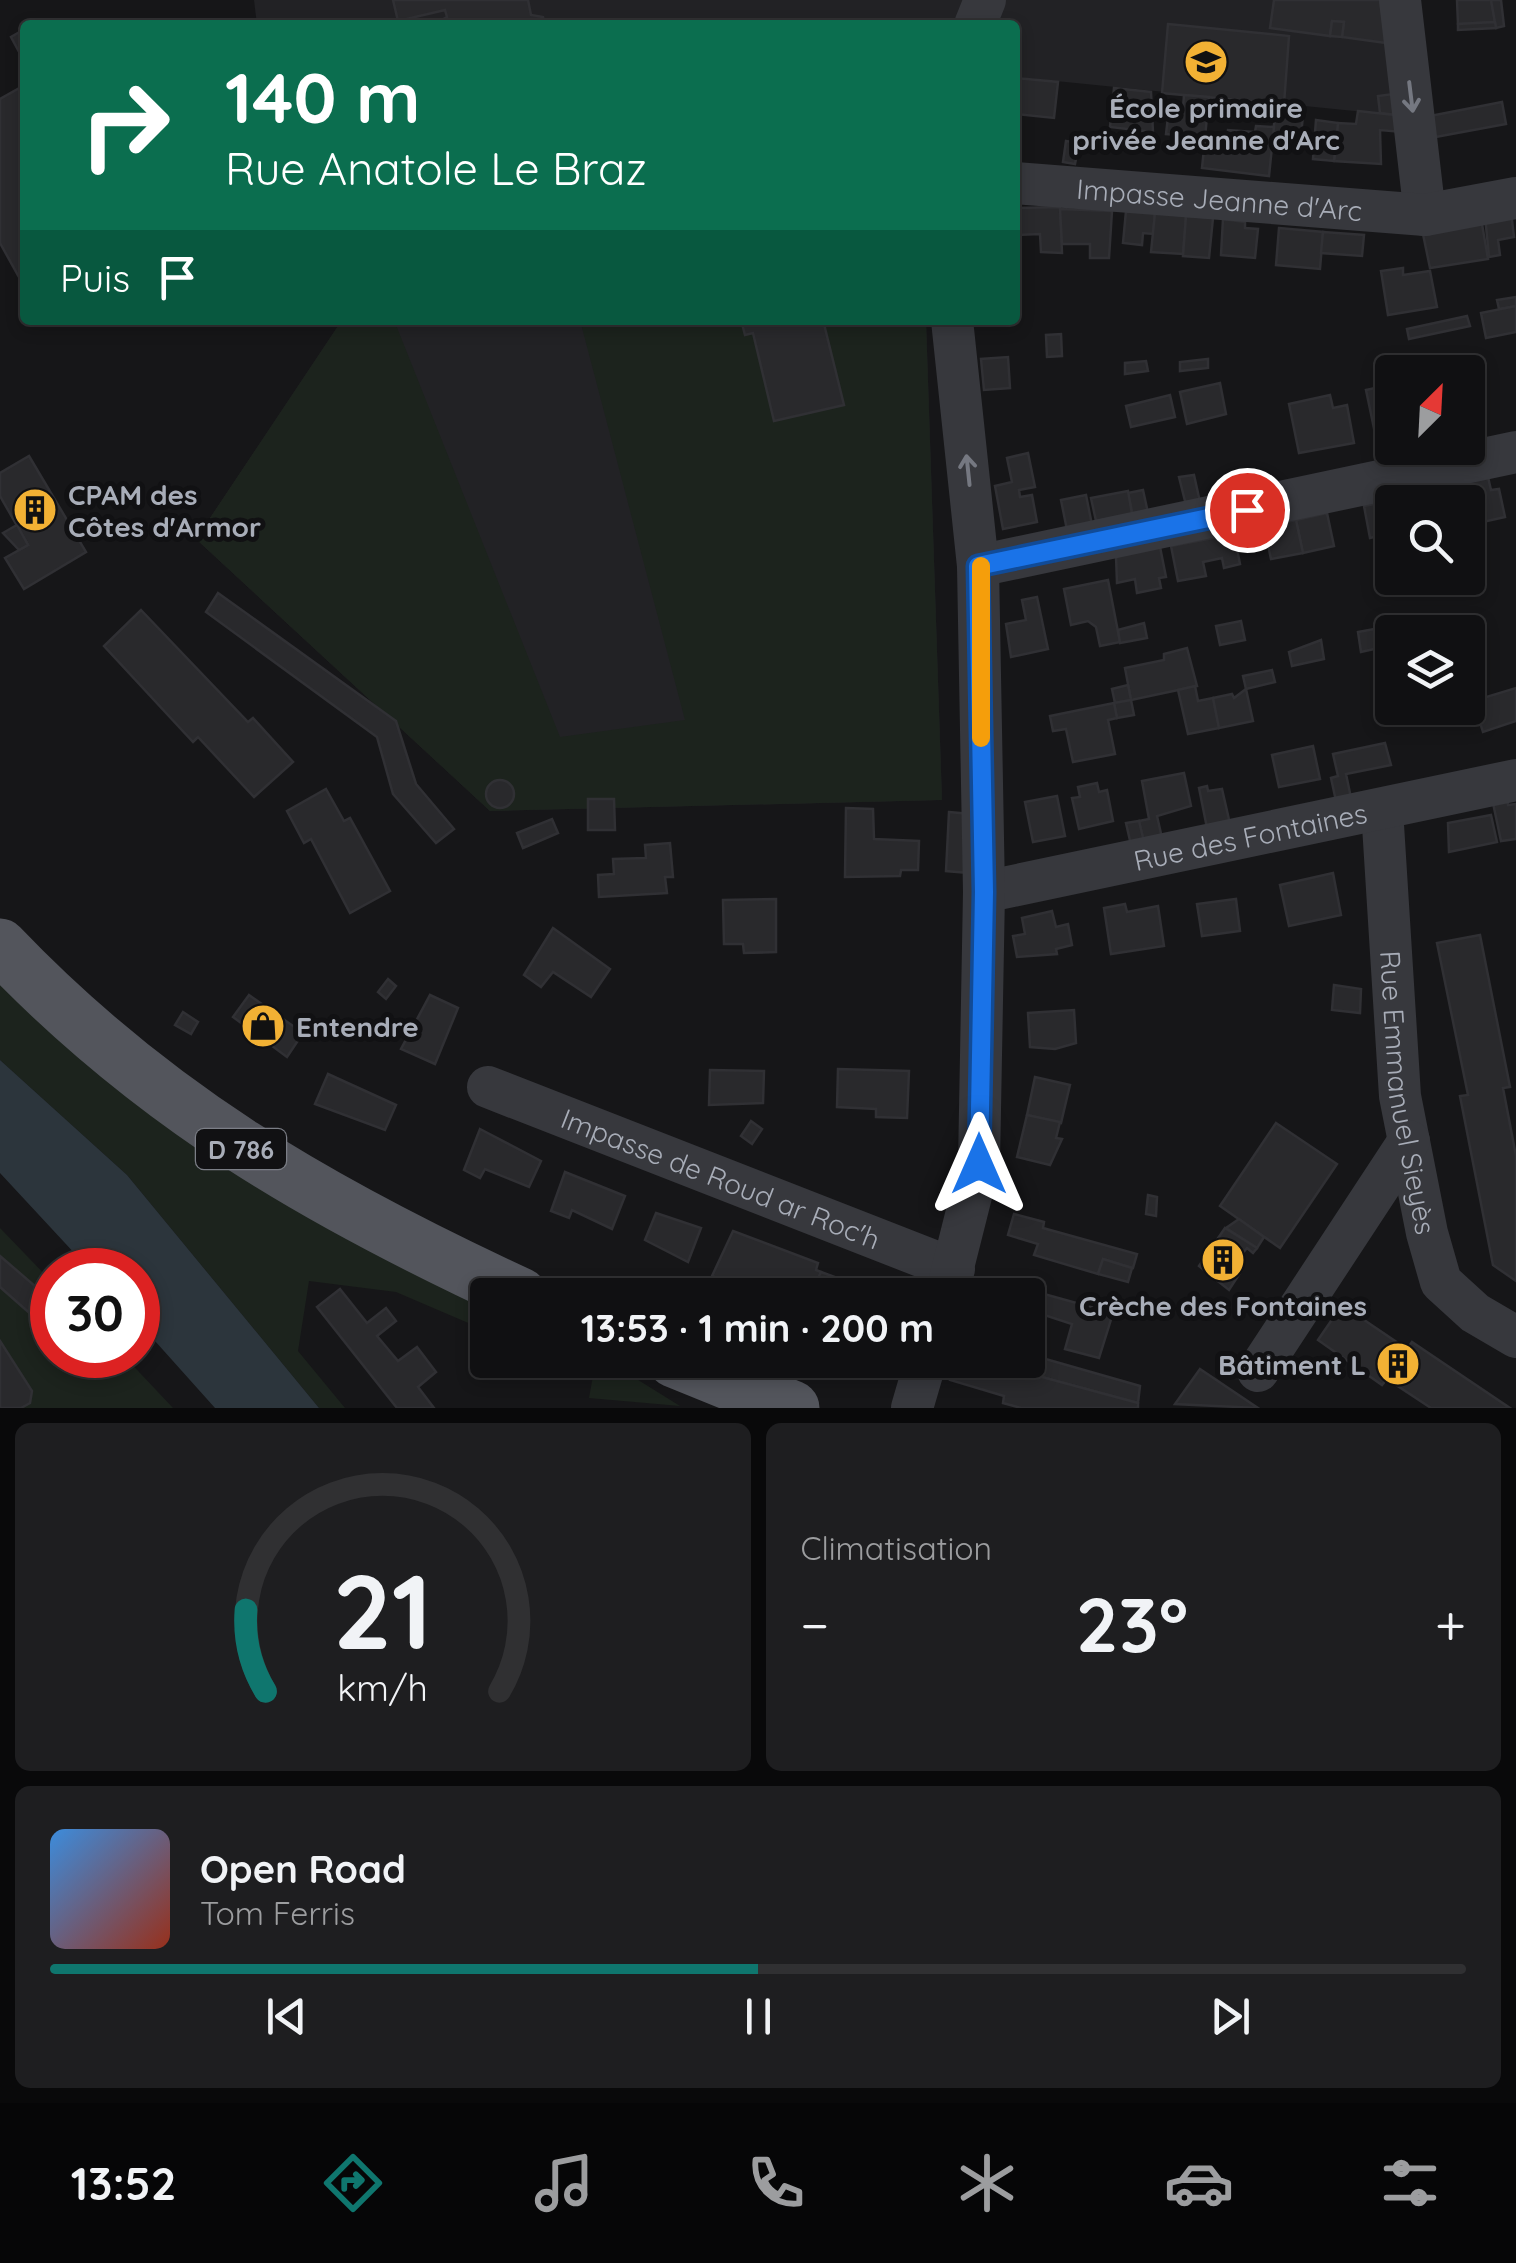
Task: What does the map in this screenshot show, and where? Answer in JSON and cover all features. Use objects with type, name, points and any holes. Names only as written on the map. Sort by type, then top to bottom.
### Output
[{"type":"main road","name":"D 786","points":[[0,946],[54,1002],[134,1070],[244,1151],[401,1240],[483,1278]]},
{"type":"main road","points":[[718,1378],[792,1408]]},
{"type":"street","points":[[1400,0],[1425,215]]},
{"type":"street","name":"Impasse Jeanne d'Arc","points":[[1020,183],[1425,215],[1516,198]]},
{"type":"street","points":[[951,1278],[979,1164],[984,892],[978,566],[953,325]]},
{"type":"street","points":[[978,566],[1516,452]]},
{"type":"street","name":"Rue des Fontaines","points":[[984,892],[1516,780]]},
{"type":"street","name":"Rue Emmanuel Sieyès","points":[[1382,809],[1400,1096],[1441,1282],[1476,1313],[1516,1336]]},
{"type":"street","name":"Impasse de Roud ar Roc'h","points":[[488,1086],[941,1278]]},
{"type":"street","points":[[1258,1371],[1409,1140]]},
{"type":"street","points":[[912,1408],[921,1378]]},
{"type":"shaded area","points":[[254,0],[969,0],[963,20],[256,20]]},
{"type":"shaded area","name":"École primaire privée Jeanne d'Arc","points":[[999,0],[1380,0],[1404,116],[1020,78],[1020,20],[991,20]]},
{"type":"shaded area","points":[[339,325],[926,325],[942,800],[490,811],[196,539]]},
{"type":"shaded area","points":[[339,325],[396,325],[560,737],[685,720],[581,325],[926,325],[942,800],[490,811],[196,539]]},
{"type":"shaded area","points":[[0,971],[470,1288],[470,1324],[396,1292],[309,1281],[298,1351],[345,1408],[319,1408],[127,1175],[0,1060]]},
{"type":"shaded area","points":[[0,1060],[127,1175],[319,1408],[215,1408],[160,1347],[160,1248],[70,1248],[0,1173]]},
{"type":"shaded area","points":[[0,1228],[30,1259],[30,1378],[145,1378],[173,1408],[0,1408]]},
{"type":"shaded area","points":[[593,1378],[635,1378],[680,1406],[589,1398]]},
{"type":"building","points":[[393,0],[528,0],[531,15],[544,20],[441,20],[447,17],[445,10],[398,20]]},
{"type":"building","points":[[1274,0],[1380,0],[1386,43],[1342,37],[1344,22],[1332,21],[1330,36],[1270,28]]},
{"type":"building","points":[[1457,0],[1491,0],[1495,22],[1458,24]]},
{"type":"building","points":[[1491,0],[1501,0],[1504,26],[1496,28]]},
{"type":"building","points":[[1332,21],[1344,22],[1342,37],[1330,36]]},
{"type":"building","points":[[1495,22],[1496,28],[1458,30],[1458,24]]},
{"type":"building","points":[[1168,24],[1289,36],[1284,104],[1162,93]]},
{"type":"building","points":[[20,32],[20,54],[11,37]]},
{"type":"building","points":[[1020,78],[1058,82],[1054,118],[1020,115]]},
{"type":"building","points":[[20,88],[20,279],[0,243],[0,99]]},
{"type":"building","points":[[1114,88],[1151,92],[1153,132],[1110,127]]},
{"type":"building","points":[[1402,93],[1405,116],[1380,113],[1378,96]]},
{"type":"building","points":[[1184,95],[1209,97],[1205,137],[1166,134],[1169,108],[1183,108]]},
{"type":"building","points":[[1502,102],[1506,124],[1430,138],[1425,117]]},
{"type":"building","points":[[1277,103],[1304,106],[1301,135],[1273,132]]},
{"type":"building","points":[[1358,111],[1404,116],[1402,132],[1380,130],[1381,164],[1334,161],[1338,123],[1356,124]]},
{"type":"building","points":[[1316,120],[1338,123],[1334,161],[1313,159]]},
{"type":"building","points":[[1256,126],[1274,127],[1269,176],[1202,168],[1205,139],[1227,140],[1228,130],[1255,132]]},
{"type":"building","points":[[1066,141],[1079,143],[1075,164],[1063,162]]},
{"type":"building","points":[[1060,207],[1062,253],[1041,252],[1040,234],[1020,235],[1020,208]]},
{"type":"building","points":[[1060,209],[1112,211],[1109,258],[1090,258],[1090,244],[1062,244]]},
{"type":"building","points":[[1126,211],[1155,213],[1153,234],[1143,233],[1142,245],[1123,243]]},
{"type":"building","points":[[1511,212],[1514,237],[1498,240],[1500,255],[1489,257],[1485,216]]},
{"type":"building","points":[[1155,213],[1186,216],[1183,254],[1151,252]]},
{"type":"building","points":[[1186,216],[1213,218],[1209,258],[1183,256]]},
{"type":"building","points":[[1223,219],[1245,222],[1245,228],[1258,229],[1255,258],[1221,255]]},
{"type":"building","points":[[1482,224],[1488,259],[1430,268],[1423,234]]},
{"type":"building","points":[[1279,228],[1323,232],[1320,269],[1276,265]]},
{"type":"building","points":[[1323,232],[1364,235],[1362,256],[1321,253]]},
{"type":"building","points":[[1403,268],[1403,275],[1430,271],[1437,307],[1388,315],[1381,271]]},
{"type":"building","points":[[1516,297],[1516,306],[1499,309],[1497,300]]},
{"type":"building","points":[[1516,306],[1516,332],[1486,338],[1481,313]]},
{"type":"building","points":[[1467,316],[1470,326],[1409,339],[1407,329]]},
{"type":"building","points":[[742,325],[824,325],[844,405],[774,421],[753,333],[745,335]]},
{"type":"building","points":[[1061,334],[1062,356],[1047,357],[1046,335]]},
{"type":"building","points":[[1008,357],[1010,388],[984,390],[981,359]]},
{"type":"building","points":[[1208,359],[1208,368],[1180,371],[1180,362]]},
{"type":"building","points":[[1146,361],[1148,371],[1125,374],[1125,363]]},
{"type":"building","points":[[1220,383],[1226,414],[1187,424],[1180,392]]},
{"type":"building","points":[[1375,388],[1375,433],[1366,390]]},
{"type":"building","points":[[1170,395],[1175,417],[1131,427],[1126,406]]},
{"type":"building","points":[[1330,395],[1333,408],[1347,405],[1354,443],[1299,453],[1289,404]]},
{"type":"building","points":[[1028,453],[1035,487],[1019,490],[1020,497],[1032,495],[1037,522],[1003,529],[995,486],[1012,482],[1007,458]]},
{"type":"building","name":"CPAM des Côtes d'Armor","points":[[29,456],[86,552],[24,589],[5,558],[28,545],[0,496],[0,473]]},
{"type":"building","points":[[1194,475],[1200,502],[1186,505],[1179,477]]},
{"type":"building","points":[[1488,477],[1491,490],[1499,489],[1505,517],[1485,521],[1485,485],[1467,482]]},
{"type":"building","points":[[1143,490],[1148,513],[1133,516],[1128,493]]},
{"type":"building","points":[[1128,491],[1132,514],[1096,521],[1091,498]]},
{"type":"building","points":[[1086,495],[1092,525],[1067,530],[1061,500]]},
{"type":"building","points":[[1375,504],[1375,537],[1370,538],[1364,506]]},
{"type":"building","points":[[1327,513],[1334,546],[1303,553],[1296,520]]},
{"type":"building","points":[[1296,520],[1303,553],[1271,559],[1264,526]]},
{"type":"building","points":[[17,525],[28,545],[19,550],[3,533]]},
{"type":"building","points":[[1234,534],[1240,564],[1224,568],[1222,558],[1203,562],[1206,576],[1178,581],[1171,546]]},
{"type":"building","points":[[1160,547],[1166,577],[1159,578],[1161,588],[1137,593],[1135,579],[1117,583],[1116,556]]},
{"type":"building","points":[[1108,580],[1120,642],[1100,646],[1096,627],[1088,621],[1071,625],[1064,589]]},
{"type":"building","points":[[218,593],[396,721],[416,784],[454,829],[436,843],[393,794],[377,737],[206,612]]},
{"type":"building","points":[[1037,597],[1048,649],[1011,657],[1006,624],[1026,620],[1022,600]]},
{"type":"building","points":[[141,610],[248,722],[253,718],[293,762],[254,797],[198,737],[193,742],[104,646]]},
{"type":"building","points":[[1241,621],[1245,640],[1220,645],[1216,626]]},
{"type":"building","points":[[1144,623],[1147,638],[1120,643],[1118,630]]},
{"type":"building","points":[[1375,629],[1375,649],[1361,652],[1358,632]]},
{"type":"building","points":[[1321,640],[1324,659],[1292,666],[1289,652]]},
{"type":"building","points":[[1187,648],[1197,686],[1131,700],[1125,668],[1164,660],[1164,654]]},
{"type":"building","points":[[1272,670],[1275,682],[1246,689],[1243,676]]},
{"type":"building","points":[[1128,685],[1131,700],[1115,703],[1112,689]]},
{"type":"building","points":[[1195,686],[1198,701],[1213,698],[1219,728],[1188,734],[1178,690]]},
{"type":"building","points":[[1516,688],[1516,721],[1483,732],[1485,697]]},
{"type":"building","points":[[1246,689],[1253,721],[1219,728],[1213,698],[1232,694],[1234,698]]},
{"type":"building","points":[[1131,700],[1134,715],[1117,718],[1114,703]]},
{"type":"building","points":[[1114,703],[1117,718],[1108,720],[1115,754],[1073,762],[1066,729],[1053,731],[1050,716]]},
{"type":"building","points":[[1385,743],[1391,765],[1346,774],[1351,798],[1336,801],[1331,778],[1338,776],[1333,754]]},
{"type":"building","points":[[1313,746],[1320,779],[1279,787],[1272,755]]},
{"type":"building","points":[[1184,773],[1191,806],[1157,816],[1162,838],[1144,842],[1139,821],[1149,819],[1142,781]]},
{"type":"building","points":[[500,780],[510,784],[514,794],[510,804],[500,808],[490,804],[486,794],[490,784]]},
{"type":"building","points":[[1097,783],[1099,792],[1107,790],[1113,821],[1079,829],[1072,798],[1080,797],[1078,787]]},
{"type":"building","points":[[1207,786],[1208,791],[1222,789],[1230,824],[1207,828],[1199,788]]},
{"type":"building","points":[[326,789],[344,821],[350,818],[390,891],[350,913],[311,839],[304,843],[287,811]]},
{"type":"building","points":[[1057,796],[1065,836],[1033,842],[1025,802]]},
{"type":"building","points":[[588,799],[614,799],[615,830],[588,830]]},
{"type":"building","points":[[1507,800],[1508,805],[1516,804],[1516,839],[1501,841],[1493,803]]},
{"type":"building","points":[[846,808],[873,809],[874,839],[919,841],[918,870],[901,870],[900,876],[845,877]]},
{"type":"building","points":[[949,812],[970,814],[968,873],[946,871]]},
{"type":"building","points":[[1491,815],[1497,842],[1449,852],[1448,823]]},
{"type":"building","points":[[552,819],[558,833],[523,848],[517,833]]},
{"type":"building","points":[[1139,821],[1144,842],[1131,845],[1126,823]]},
{"type":"building","points":[[670,843],[673,877],[665,877],[667,893],[599,897],[598,875],[614,874],[613,859],[646,858],[645,845]]},
{"type":"building","points":[[1333,873],[1341,915],[1289,926],[1280,885]]},
{"type":"building","points":[[776,899],[776,952],[744,953],[743,944],[724,944],[723,900]]},
{"type":"building","points":[[1236,899],[1240,931],[1202,936],[1197,904]]},
{"type":"building","points":[[1125,904],[1127,912],[1158,906],[1164,946],[1111,954],[1104,908]]},
{"type":"building","points":[[1052,911],[1056,927],[1068,924],[1072,945],[1056,949],[1057,954],[1017,957],[1013,936],[1025,934],[1022,918]]},
{"type":"building","points":[[553,928],[610,969],[591,997],[553,972],[541,987],[524,975]]},
{"type":"building","points":[[1480,935],[1510,1087],[1503,1088],[1516,1156],[1516,1281],[1493,1265],[1460,1096],[1468,1095],[1437,943]]},
{"type":"building","points":[[388,979],[396,986],[386,999],[378,992]]},
{"type":"building","points":[[1334,985],[1361,989],[1360,1013],[1332,1010]]},
{"type":"building","points":[[249,995],[303,1033],[287,1057],[233,1017]]},
{"type":"building","points":[[430,995],[458,1008],[435,1064],[401,1049]]},
{"type":"building","points":[[1074,1010],[1076,1043],[1055,1049],[1030,1047],[1028,1013]]},
{"type":"building","points":[[183,1012],[198,1022],[191,1034],[175,1025]]},
{"type":"building","points":[[838,1069],[909,1071],[907,1118],[876,1117],[876,1109],[837,1107]]},
{"type":"building","points":[[710,1070],[764,1071],[763,1103],[709,1105]]},
{"type":"building","points":[[328,1074],[396,1105],[385,1130],[315,1104]]},
{"type":"building","points":[[1035,1077],[1070,1085],[1061,1123],[1027,1115]]},
{"type":"building","points":[[1027,1115],[1060,1122],[1056,1138],[1062,1139],[1050,1165],[1017,1157]]},
{"type":"building","points":[[751,1121],[762,1129],[752,1144],[741,1136]]},
{"type":"building","points":[[1276,1123],[1337,1164],[1280,1248],[1220,1206]]},
{"type":"building","points":[[480,1129],[541,1161],[529,1187],[485,1169],[480,1178],[464,1170]]},
{"type":"building","points":[[565,1172],[625,1196],[612,1229],[572,1210],[569,1218],[551,1211]]},
{"type":"building","points":[[1148,1195],[1157,1197],[1156,1216],[1146,1214]]},
{"type":"building","points":[[656,1213],[701,1228],[688,1262],[645,1240]]},
{"type":"building","points":[[1014,1214],[1044,1222],[1043,1228],[1137,1254],[1133,1268],[1103,1259],[1098,1274],[1034,1255],[1038,1244],[1008,1235]]},
{"type":"building","points":[[1239,1219],[1264,1237],[1257,1248],[1226,1228]]},
{"type":"building","name":"Crèche des Fontaines","points":[[1225,1228],[1257,1248],[1253,1253],[1247,1248],[1242,1254],[1242,1270],[1229,1290],[1199,1266]]},
{"type":"building","points":[[733,1231],[818,1263],[816,1270],[821,1272],[818,1278],[712,1276]]},
{"type":"building","points":[[0,1256],[30,1282],[30,1313],[0,1287]]},
{"type":"building","points":[[1103,1259],[1132,1268],[1128,1282],[1098,1274]]},
{"type":"building","points":[[340,1289],[367,1323],[386,1308],[396,1321],[377,1336],[398,1361],[417,1347],[436,1372],[418,1387],[434,1408],[397,1408],[317,1307]]},
{"type":"building","points":[[1045,1294],[1113,1313],[1099,1358],[1065,1349],[1072,1324],[1045,1315]]},
{"type":"building","name":"Bâtiment L","points":[[1342,1305],[1407,1349],[1412,1342],[1510,1408],[1431,1408],[1387,1379],[1382,1385],[1318,1340]]},
{"type":"building","points":[[0,1341],[32,1391],[30,1403],[21,1408],[0,1408]]},
{"type":"building","points":[[1045,1359],[1140,1386],[1138,1403],[1045,1378]]},
{"type":"building","points":[[1200,1369],[1258,1408],[1175,1404]]},
{"type":"building","points":[[1045,1378],[1138,1403],[1138,1408],[1021,1408],[1003,1403],[1004,1396],[950,1380]]},
{"type":"slow traffic","points":[[981,566],[981,738]]},
{"type":"place","name":"École primaire privée Jeanne d'Arc","points":[[1206,62]]},
{"type":"place","name":"CPAM des Côtes d'Armor","points":[[35,510]]},
{"type":"place","name":"Entendre","points":[[263,1026]]},
{"type":"place","name":"Crèche des Fontaines","points":[[1223,1260]]},
{"type":"place","name":"Bâtiment L","points":[[1398,1364]]},
{"type":"route","points":[[979,1164],[984,892],[978,566],[1247,510]]}]
